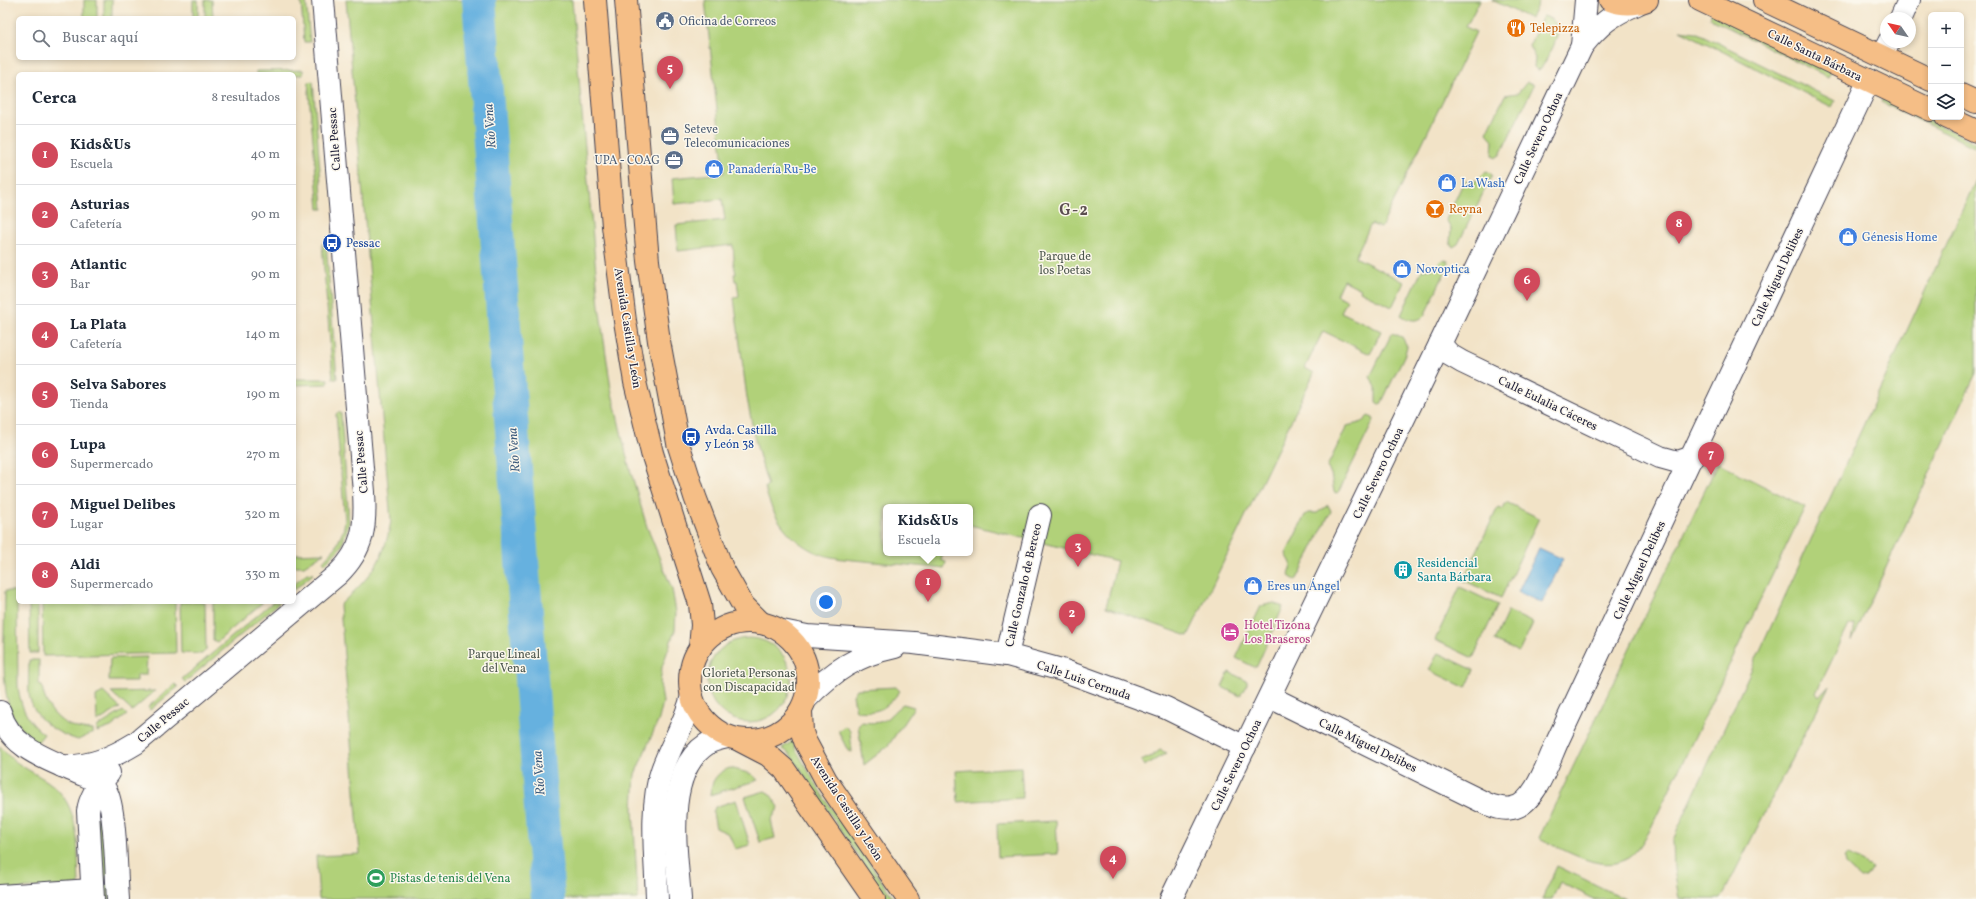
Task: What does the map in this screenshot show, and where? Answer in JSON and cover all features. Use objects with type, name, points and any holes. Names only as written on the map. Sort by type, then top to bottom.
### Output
[{"type":"main road","name":"Avenida Castilla y León","points":[[595,0],[613,226],[625,321],[635,382],[652,453],[700,604],[702,625],[700,648]]},
{"type":"main road","points":[[626,0],[648,261],[659,341],[678,443],[697,504],[722,568],[743,605],[761,623]]},
{"type":"main road","points":[[1610,0],[1619,3],[1642,2]]},
{"type":"main road","name":"Calle Santa Bárbara","points":[[1700,0],[1928,109]]},
{"type":"main road","points":[[1764,0],[1885,49],[1928,78]]},
{"type":"main road","points":[[1964,96],[1976,102]]},
{"type":"main road","points":[[1952,120],[1976,131]]},
{"type":"main road","points":[[733,738],[754,741],[768,738],[781,732],[792,723],[803,705],[809,680],[805,661],[792,639],[782,631],[761,623],[738,623],[727,626],[716,632],[700,648],[693,663],[691,674],[692,696],[701,716],[717,731],[768,755],[784,769],[874,899]]},
{"type":"main road","name":"Avenida Castilla y León","points":[[803,705],[802,732],[805,741],[826,780],[908,899]]},
{"type":"street","name":"Calle Pessac","points":[[62,766],[73,767],[89,765],[136,743],[338,574],[351,560],[364,532],[366,515],[322,0]]},
{"type":"street","name":"Calle Severo Ochoa","points":[[1582,46],[1586,0]]},
{"type":"street","points":[[1904,12],[1909,0]]},
{"type":"street","name":"Calle Severo Ochoa","points":[[1171,899],[1270,697],[1582,46],[1604,21],[1616,12],[1642,2]]},
{"type":"street","name":"Calle Miguel Delibes","points":[[1270,697],[1487,804],[1505,809],[1520,806],[1527,801],[1534,792],[1693,457],[1869,80]]},
{"type":"street","name":"Calle Eulalia Cáceres","points":[[1440,344],[1450,355],[1462,362],[1660,457],[1678,462],[1693,457]]},
{"type":"street","name":"Calle Eulalia Cáceres","points":[[1660,457],[1673,468],[1676,474],[1677,489]]},
{"type":"street","name":"Calle Gonzalo de Berceo","points":[[1006,655],[1040,515]]},
{"type":"street","name":"Calle Luis Cernuda","points":[[782,631],[806,636],[914,643],[1006,655],[1062,670],[1166,708],[1245,747]]},
{"type":"street","name":"Calle Luis Cernuda","points":[[803,705],[825,680],[846,665],[867,654],[914,643]]},
{"type":"street","points":[[657,899],[655,845],[656,796],[662,771],[684,723],[692,696]]},
{"type":"street","points":[[0,712],[8,729],[23,745],[41,757],[100,784],[109,796],[118,899]]},
{"type":"street","points":[[680,899],[676,796],[683,774],[699,750],[708,743],[733,738]]},
{"type":"street","points":[[0,896],[93,895],[88,811],[89,803],[100,784],[136,743]]},
{"type":"green space","points":[[84,0],[97,0],[97,16],[84,16]]},
{"type":"green space","points":[[104,0],[112,0],[112,16],[104,16]]},
{"type":"green space","points":[[193,0],[198,0],[198,16],[193,16]]},
{"type":"green space","points":[[205,0],[212,0],[213,16],[205,16]]},
{"type":"green space","points":[[301,0],[306,0],[310,42],[304,42]]},
{"type":"green space","name":"Parque Lineal del Vena","points":[[346,0],[572,0],[599,306],[611,389],[628,462],[647,527],[672,589],[676,612],[675,630],[662,667],[660,684],[663,702],[659,719],[635,774],[633,809],[638,899],[319,899],[316,856],[360,854],[340,605],[368,577],[380,559],[388,536],[391,521]]},
{"type":"green space","name":"Parque de los Poetas","points":[[705,0],[1480,0],[1466,27],[1476,32],[1381,228],[1371,224],[1355,257],[1404,282],[1392,307],[1360,291],[1361,289],[1343,280],[1336,295],[1347,300],[1341,312],[1381,331],[1370,354],[1323,331],[1305,368],[1314,373],[1188,636],[1106,607],[1117,561],[973,526],[973,504],[883,504],[883,556],[942,556],[941,560],[946,562],[944,569],[831,557],[807,548],[788,532],[773,511],[768,499],[765,487],[768,486],[755,440],[747,398],[734,298],[739,297],[737,281],[735,281],[734,274],[736,274],[733,260],[733,245],[678,251],[676,225],[725,220],[722,199],[674,204],[672,178],[724,173]]},
{"type":"green space","points":[[1492,0],[1539,0],[1531,19]]},
{"type":"green space","points":[[1711,13],[1831,72],[1828,77],[1709,18]]},
{"type":"green space","points":[[1543,16],[1552,20],[1556,25],[1557,31],[1556,39],[1549,55],[1541,69],[1537,70],[1534,67],[1535,58],[1529,46]]},
{"type":"green space","points":[[1680,30],[1696,32],[1835,101],[1832,107]]},
{"type":"green space","points":[[303,70],[303,75],[296,75],[296,72],[256,71]]},
{"type":"green space","points":[[313,81],[323,209],[319,209],[308,82]]},
{"type":"green space","points":[[1527,82],[1533,84],[1533,87],[1500,155],[1495,158],[1492,155],[1493,140],[1487,133],[1505,95],[1518,93]]},
{"type":"green space","points":[[1883,98],[1976,143],[1976,148],[1881,102]]},
{"type":"green space","points":[[1486,171],[1492,175],[1458,244],[1453,247],[1450,243],[1451,229],[1446,220],[1463,183],[1465,181],[1476,181]]},
{"type":"green space","points":[[1976,180],[1976,373],[1852,641],[1855,624],[1849,625],[1816,693],[1819,697],[1829,686],[1721,899],[1679,899],[1674,869],[1673,840]]},
{"type":"green space","points":[[326,243],[337,379],[333,379],[322,244]]},
{"type":"green space","points":[[1443,259],[1448,261],[1449,264],[1424,316],[1418,320],[1412,320],[1401,315],[1422,270],[1433,269]]},
{"type":"green space","points":[[1392,333],[1402,337],[1407,346],[1405,354],[1381,404],[1379,404],[1376,402],[1376,387],[1370,377]]},
{"type":"green space","points":[[296,379],[328,379],[328,384],[296,385]]},
{"type":"green space","points":[[338,412],[341,413],[349,522],[342,546],[325,564],[323,561],[336,547],[343,531],[345,521],[336,414]]},
{"type":"green space","points":[[1368,416],[1374,420],[1339,491],[1337,493],[1334,492],[1331,474],[1327,467],[1347,426],[1361,422]]},
{"type":"green space","points":[[1718,463],[1805,507],[1649,832],[1635,852],[1623,861],[1611,864],[1586,860],[1539,838]]},
{"type":"green space","points":[[1506,502],[1539,518],[1501,598],[1463,580],[1498,507],[1503,509]]},
{"type":"green space","points":[[1328,505],[1331,511],[1297,579],[1295,580],[1289,576],[1291,563],[1286,554],[1305,515],[1308,513],[1317,513]]},
{"type":"green space","points":[[324,553],[304,566],[296,566],[296,554]]},
{"type":"green space","points":[[307,573],[313,574],[296,588],[296,582]]},
{"type":"green space","points":[[1460,587],[1498,605],[1473,658],[1435,640]]},
{"type":"green space","points":[[5,591],[16,591],[18,687],[26,714],[33,724],[44,734],[36,744],[21,728],[10,710],[5,683]]},
{"type":"green space","points":[[1274,603],[1283,607],[1257,666],[1254,667],[1236,658],[1261,606]]},
{"type":"green space","points":[[29,604],[38,604],[38,653],[30,653]]},
{"type":"green space","points":[[42,604],[175,604],[176,653],[43,656]]},
{"type":"green space","points":[[180,604],[205,604],[206,650],[202,654],[181,653]]},
{"type":"green space","points":[[213,604],[261,604],[217,642],[213,640]]},
{"type":"green space","points":[[271,604],[278,604],[185,682],[182,679]]},
{"type":"green space","points":[[1508,611],[1533,623],[1519,652],[1494,641]]},
{"type":"green space","name":"Glorieta Personas con Discapacidad","points":[[741,638],[757,638],[773,645],[784,656],[791,672],[791,688],[788,696],[779,710],[773,715],[757,722],[741,722],[725,715],[714,704],[707,688],[707,672],[714,656],[725,645]]},
{"type":"green space","points":[[1438,653],[1474,670],[1466,688],[1429,670]]},
{"type":"green space","points":[[147,657],[146,675],[137,675],[137,681],[109,681],[110,658]]},
{"type":"green space","points":[[29,660],[39,660],[39,685],[42,686],[44,696],[48,704],[58,718],[74,727],[93,730],[93,733],[78,740],[62,734],[40,718],[31,703],[29,694]]},
{"type":"green space","points":[[1229,672],[1247,681],[1247,684],[1240,696],[1222,687]]},
{"type":"green space","points":[[175,684],[178,687],[150,710],[148,707]]},
{"type":"green space","points":[[896,687],[900,691],[886,706],[881,709],[876,711],[856,711],[853,695],[857,689]]},
{"type":"green space","points":[[155,691],[132,711],[111,692]]},
{"type":"green space","points":[[103,692],[120,708],[97,722],[96,696]]},
{"type":"green space","points":[[903,704],[914,707],[888,746],[864,765],[858,725],[861,722],[870,723],[882,721]]},
{"type":"green space","points":[[123,711],[127,715],[111,727],[97,732],[97,727]]},
{"type":"green space","points":[[845,726],[850,731],[852,752],[848,751],[839,733],[839,730]]},
{"type":"green space","points":[[793,741],[796,750],[823,796],[894,899],[888,899],[879,887],[790,754],[782,748]]},
{"type":"green space","points":[[0,746],[16,762],[47,781],[58,791],[66,802],[72,814],[75,828],[79,885],[0,890]]},
{"type":"green space","points":[[1160,750],[1167,753],[1144,766],[1141,761]]},
{"type":"green space","points":[[1021,767],[1023,798],[958,802],[956,771]]},
{"type":"green space","points":[[730,768],[752,774],[758,780],[710,795],[713,781],[718,775]]},
{"type":"green space","points":[[765,791],[770,794],[779,807],[771,820],[775,838],[760,842],[745,797]]},
{"type":"green space","points":[[104,800],[112,899],[98,899],[95,803]]},
{"type":"green space","points":[[736,800],[750,845],[735,849],[729,834],[716,828],[713,813],[715,807]]},
{"type":"green space","points":[[1056,821],[1058,854],[998,857],[997,824]]},
{"type":"green space","points":[[1847,854],[1872,868],[1866,878],[1860,878],[1845,864],[1844,859]]},
{"type":"green space","points":[[1557,866],[1625,899],[1594,899],[1560,882],[1552,899],[1542,899]]},
{"type":"water","points":[[1539,548],[1563,559],[1542,603],[1518,592]]},
{"type":"waterway","name":"Río Vena","points":[[479,0],[548,899]]},
{"type":"place","name":"Oficina de Correos","points":[[665,21]]},
{"type":"place","name":"Telepizza","points":[[1516,28]]},
{"type":"place","name":"Selva Sabores","points":[[670,89]]},
{"type":"place","name":"Seteve Telecomunicaciones","points":[[670,136]]},
{"type":"place","name":"UPA - COAG","points":[[674,160]]},
{"type":"place","name":"Panadería Ru-Be","points":[[714,169]]},
{"type":"place","name":"La Wash","points":[[1447,183]]},
{"type":"place","name":"Reyna","points":[[1435,209]]},
{"type":"place","name":"Génesis Home","points":[[1848,237]]},
{"type":"place","name":"Pessac","points":[[332,243]]},
{"type":"place","name":"Aldi","points":[[1679,244]]},
{"type":"place","name":"Novoptica","points":[[1402,269]]},
{"type":"place","name":"Lupa","points":[[1527,301]]},
{"type":"place","name":"Avda. Castilla y León 38","points":[[691,437]]},
{"type":"place","name":"Miguel Delibes","points":[[1711,475]]},
{"type":"place","name":"Atlantic","points":[[1078,567]]},
{"type":"place","name":"Residencial Santa Bárbara","points":[[1403,570]]},
{"type":"place","name":"Eres un Ángel","points":[[1253,586]]},
{"type":"place","name":"Kids&Us","points":[[928,602]]},
{"type":"place","name":"Hotel Tizona Los Braseros","points":[[1230,632]]},
{"type":"place","name":"Asturias","points":[[1072,634]]},
{"type":"place","name":"Pistas de tenis del Vena","points":[[376,878]]},
{"type":"place","name":"La Plata","points":[[1113,879]]},
{"type":"district","name":"G-2","points":[[1074,209]]}]
